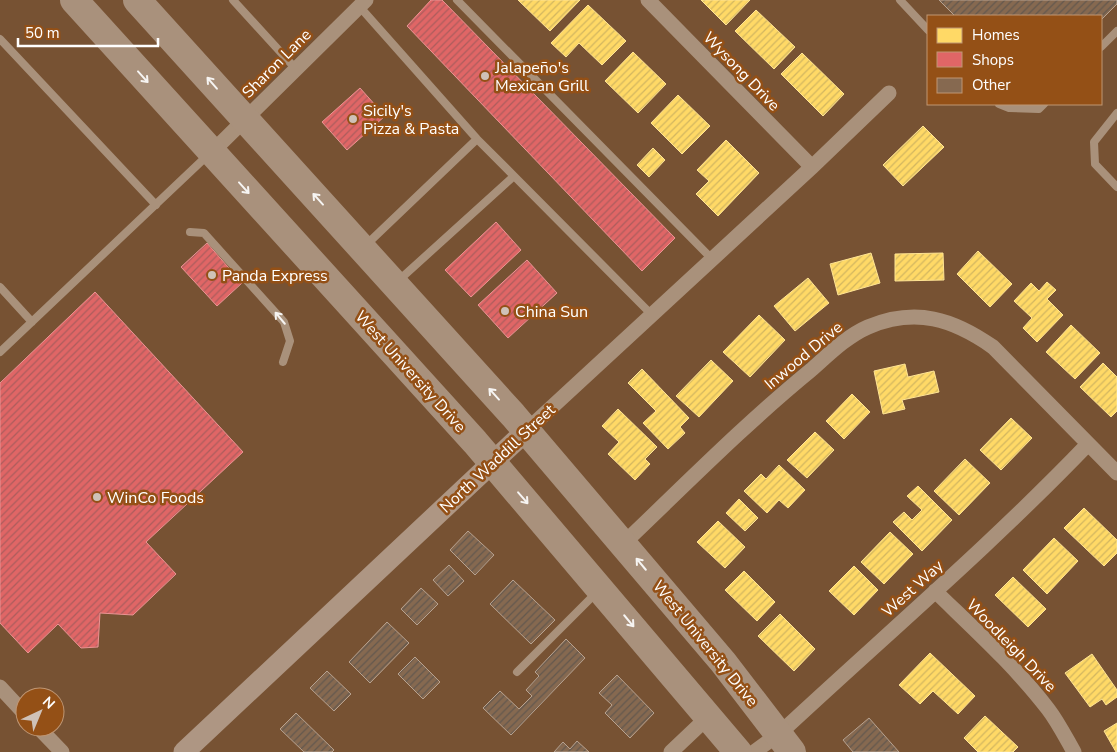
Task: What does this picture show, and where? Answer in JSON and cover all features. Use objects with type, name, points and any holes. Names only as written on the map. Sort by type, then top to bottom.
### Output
[{"type":"highway","name":"West University Drive","points":[[74,0],[492,461],[738,752]]},
{"type":"highway","name":"West University Drive","points":[[137,0],[362,248],[624,542],[723,662],[785,743]]},
{"type":"street","name":"Wysong Drive","points":[[648,0],[812,168]]},
{"type":"street","name":"Sharon Lane","points":[[212,152],[362,3]]},
{"type":"street","name":"North Waddill Street","points":[[184,752],[492,461],[812,168],[889,94]]},
{"type":"street","name":"Inwood Drive","points":[[624,542],[788,388],[853,335],[868,326],[890,320],[932,318],[949,322],[971,332],[993,347],[1117,473]]},
{"type":"street","name":"West Way","points":[[754,752],[785,743],[935,591],[1042,492],[1088,444]]},
{"type":"street","name":"Woodleigh Drive","points":[[935,591],[1004,658],[1033,690],[1050,712],[1074,752]]},
{"type":"street","points":[[0,687],[15,703]]},
{"type":"street","points":[[671,752],[709,716]]},
{"type":"street","points":[[48,737],[62,752]]},
{"type":"lane","points":[[233,0],[295,68]]},
{"type":"lane","points":[[457,0],[712,259]]},
{"type":"lane","points":[[900,0],[927,29]]},
{"type":"lane","points":[[362,3],[477,138],[652,315]]},
{"type":"lane","points":[[1102,46],[1117,31]]},
{"type":"lane","points":[[0,40],[156,205]]},
{"type":"lane","points":[[1002,105],[1009,108],[1039,109],[1043,105]]},
{"type":"lane","points":[[1117,112],[1094,142],[1094,149],[1095,164],[1117,187]]},
{"type":"lane","points":[[362,248],[477,138]]},
{"type":"lane","points":[[0,352],[212,152]]},
{"type":"lane","points":[[394,284],[514,176]]},
{"type":"lane","points":[[190,232],[204,233],[284,322],[290,340],[283,362]]},
{"type":"lane","points":[[0,287],[32,322]]},
{"type":"lane","points":[[517,672],[601,588]]},
{"type":"building: Homes","points":[[518,0],[580,0],[550,31]]},
{"type":"building: Homes","points":[[701,0],[750,0],[726,25]]},
{"type":"building: Homes","points":[[588,5],[626,41],[602,65],[579,43],[566,57],[551,43]]},
{"type":"building: Homes","points":[[756,10],[795,47],[774,69],[735,31]]},
{"type":"building: Homes","points":[[633,52],[666,84],[638,113],[605,81]]},
{"type":"building: Homes","points":[[802,53],[844,94],[823,116],[781,74]]},
{"type":"building: Homes","points":[[678,95],[710,126],[682,154],[651,123]]},
{"type":"building: Homes","points":[[923,126],[944,147],[903,186],[883,165]]},
{"type":"building: Homes","points":[[726,140],[759,173],[718,216],[696,194],[709,181],[697,170]]},
{"type":"building: Homes","points":[[653,148],[665,160],[649,177],[637,165]]},
{"type":"building: Homes","points":[[978,251],[1012,284],[990,307],[957,274]]},
{"type":"building: Homes","points":[[871,253],[880,283],[838,295],[830,264]]},
{"type":"building: Homes","points":[[943,253],[944,280],[895,281],[895,254]]},
{"type":"building: Homes","points":[[808,278],[829,303],[795,331],[774,306]]},
{"type":"building: Homes","points":[[1047,282],[1056,290],[1047,299],[1063,315],[1037,342],[1023,328],[1032,318],[1014,301],[1031,283],[1039,291]]},
{"type":"building: Homes","points":[[759,315],[785,340],[750,377],[723,352]]},
{"type":"building: Homes","points":[[1071,325],[1100,353],[1075,379],[1046,352]]},
{"type":"building: Homes","points":[[711,360],[733,381],[699,417],[676,396]]},
{"type":"building: Homes","points":[[1103,363],[1117,377],[1117,411],[1111,417],[1080,387]]},
{"type":"building: Homes","points":[[905,364],[908,377],[934,371],[939,392],[902,400],[905,409],[883,414],[874,371]]},
{"type":"building: Homes","points":[[642,369],[689,418],[680,427],[685,433],[668,449],[643,423],[656,411],[628,383]]},
{"type":"building: Homes","points":[[852,394],[870,412],[844,439],[826,421]]},
{"type":"building: Homes","points":[[618,409],[657,447],[645,459],[650,464],[635,480],[608,454],[619,442],[602,426]]},
{"type":"building: Homes","points":[[1011,418],[1032,438],[1001,470],[980,450]]},
{"type":"building: Homes","points":[[815,432],[834,450],[807,478],[787,460]]},
{"type":"building: Homes","points":[[965,459],[990,483],[959,515],[934,491]]},
{"type":"building: Homes","points":[[779,465],[805,490],[788,508],[779,500],[767,513],[744,491],[761,474],[766,479]]},
{"type":"building: Homes","points":[[918,486],[952,520],[922,551],[893,522],[904,512],[912,520],[922,510],[907,496]]},
{"type":"building: Homes","points":[[739,499],[758,518],[745,531],[726,513]]},
{"type":"building: Homes","points":[[1084,508],[1117,540],[1117,553],[1104,566],[1064,528]]},
{"type":"building: Homes","points":[[718,521],[745,547],[725,568],[697,542]]},
{"type":"building: Homes","points":[[890,532],[913,554],[884,584],[861,562]]},
{"type":"building: Homes","points":[[1054,538],[1078,561],[1047,594],[1023,570]]},
{"type":"building: Homes","points":[[854,566],[878,590],[854,615],[829,591]]},
{"type":"building: Homes","points":[[744,571],[775,602],[757,621],[725,590]]},
{"type":"building: Homes","points":[[1013,577],[1046,609],[1028,627],[995,595]]},
{"type":"building: Homes","points":[[780,614],[815,649],[794,671],[758,636]]},
{"type":"building: Homes","points":[[930,653],[975,696],[958,714],[933,691],[920,704],[899,685]]},
{"type":"building: Homes","points":[[1092,654],[1117,690],[1117,697],[1106,705],[1102,699],[1090,707],[1065,673]]},
{"type":"building: Homes","points":[[985,716],[1018,747],[1013,752],[978,752],[964,738]]},
{"type":"building: Homes","points":[[1117,723],[1117,752],[1116,752],[1104,731]]},
{"type":"building: Shops","points":[[431,0],[442,0],[675,238],[642,271],[407,26]]},
{"type":"building: Shops","name":"Sicily's Pizza & Pasta","points":[[360,88],[385,116],[347,150],[322,122]]},
{"type":"building: Shops","points":[[496,222],[521,250],[471,297],[445,270]]},
{"type":"building: Shops","name":"Panda Express","points":[[207,243],[242,283],[217,306],[181,267]]},
{"type":"building: Shops","points":[[527,260],[557,293],[508,338],[478,305]]},
{"type":"building: Shops","name":"WinCo Foods","points":[[95,292],[243,452],[146,542],[176,574],[133,615],[100,613],[98,647],[81,648],[58,624],[28,653],[0,623],[0,383]]},
{"type":"building: Other","points":[[939,0],[1117,0],[1117,4],[1102,19],[1102,15],[954,15]]},
{"type":"building: Other","points":[[468,531],[494,555],[475,575],[450,550]]},
{"type":"building: Other","points":[[449,565],[464,581],[448,596],[433,580]]},
{"type":"building: Other","points":[[513,580],[555,620],[531,644],[490,604]]},
{"type":"building: Other","points":[[421,588],[438,604],[417,625],[401,609]]},
{"type":"building: Other","points":[[387,622],[409,643],[370,683],[349,662]]},
{"type":"building: Other","points":[[566,639],[585,658],[511,735],[483,708],[500,691],[519,709],[532,696],[526,690],[539,676],[535,672]]},
{"type":"building: Other","points":[[415,657],[440,682],[423,699],[398,674]]},
{"type":"building: Other","points":[[327,671],[351,694],[334,711],[310,688]]},
{"type":"building: Other","points":[[617,675],[654,713],[630,738],[605,713],[612,705],[599,693]]},
{"type":"building: Other","points":[[296,713],[334,750],[332,752],[304,752],[280,729]]},
{"type":"building: Other","points":[[869,718],[899,752],[853,752],[843,740]]},
{"type":"building: Other","points":[[577,741],[589,752],[554,752],[563,742],[570,749]]},
{"type":"place","name":"Jalapeño's Mexican Grill","points":[[485,76]]},
{"type":"place","name":"Sicily's Pizza & Pasta","points":[[353,119]]},
{"type":"place","name":"Panda Express","points":[[212,275]]},
{"type":"place","name":"China Sun","points":[[505,311]]},
{"type":"place","name":"WinCo Foods","points":[[97,497]]}]
